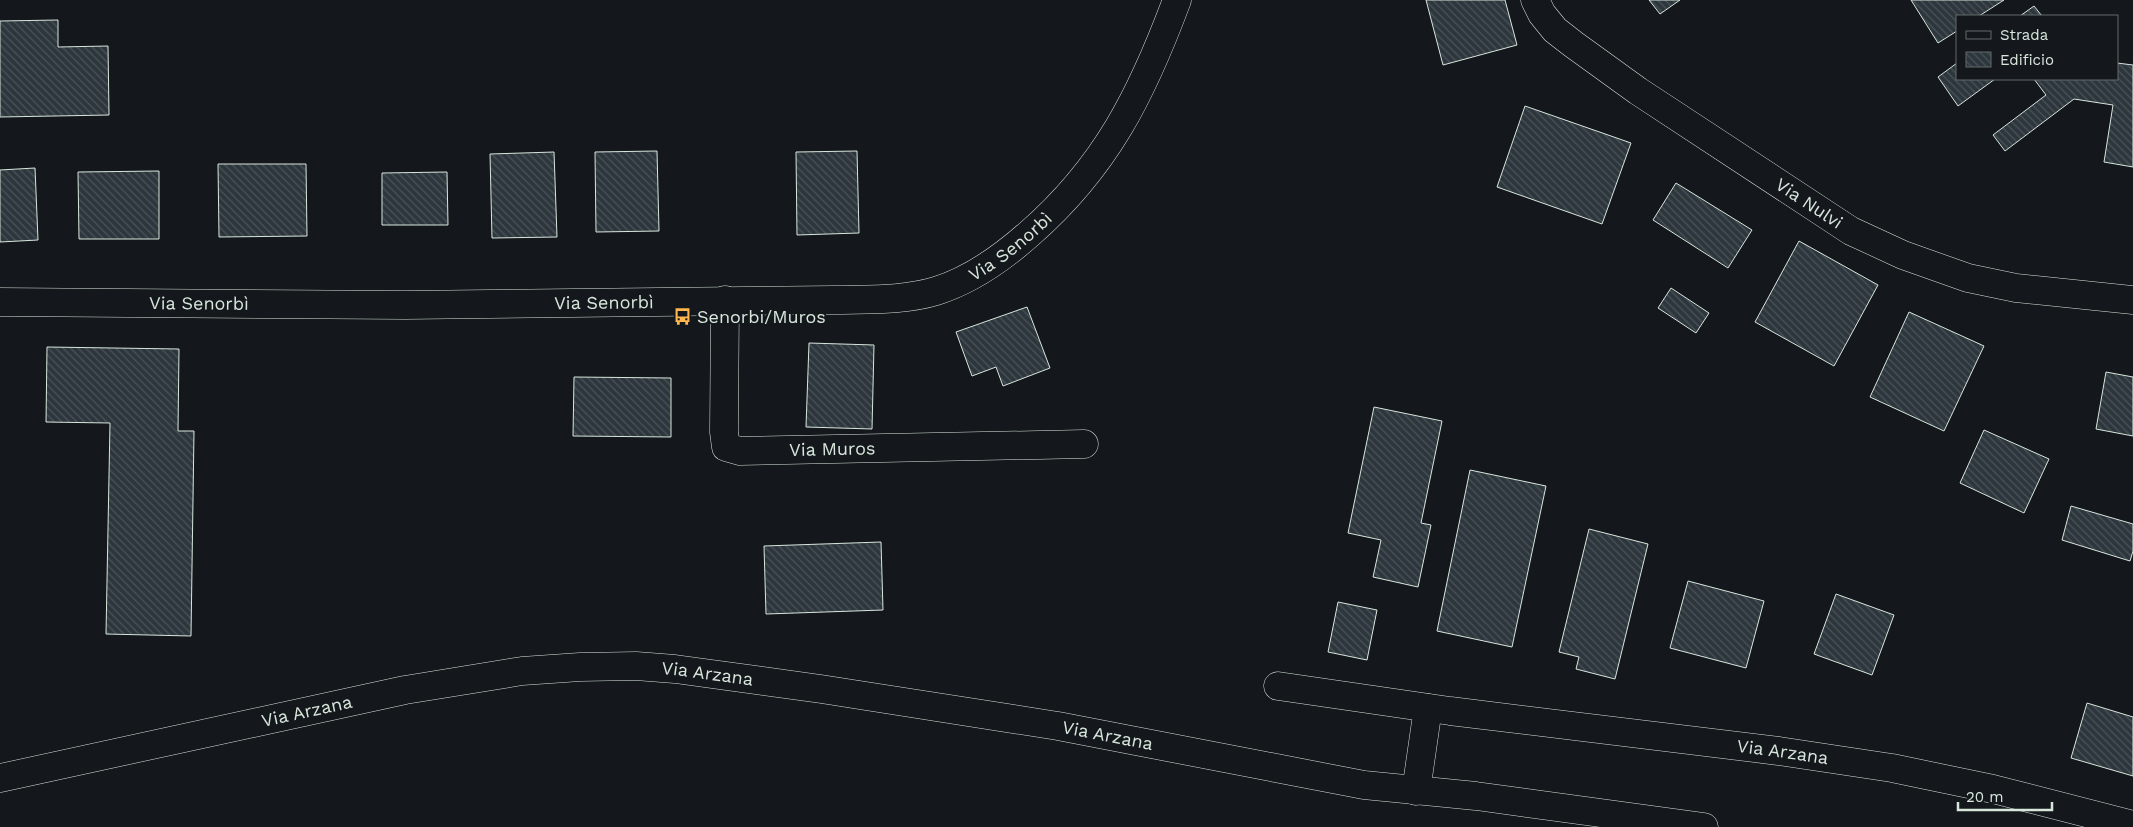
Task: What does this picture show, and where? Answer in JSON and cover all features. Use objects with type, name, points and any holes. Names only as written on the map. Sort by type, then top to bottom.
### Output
[{"type":"street","name":"Via Senorbì","points":[[0,302],[406,304],[834,300],[900,297],[935,291],[961,281],[999,258],[1058,208],[1089,173],[1105,151],[1145,77],[1177,0]]},
{"type":"street","name":"Via Nulvi","points":[[1535,0],[1542,14],[1555,30],[1573,44],[1638,90],[1851,231],[1903,255],[1968,278],[2016,288],[2133,300]]},
{"type":"street","name":"Via Muros","points":[[725,300],[724,432],[726,447],[730,449],[740,451],[1084,444]]},
{"type":"street","name":"Via Arzana","points":[[0,778],[405,690],[522,672],[580,666],[636,666],[675,669],[801,686],[1049,724],[1337,780],[1417,781],[1476,796],[1704,827]]},
{"type":"street","name":"Via Arzana","points":[[1278,686],[1426,721],[1632,734],[1779,751],[1892,768],[1993,790],[2133,825]]},
{"type":"street","points":[[1417,781],[1426,721]]},
{"type":"building","points":[[1426,0],[1505,0],[1517,45],[1443,65]]},
{"type":"building","points":[[1649,0],[1680,0],[1660,14]]},
{"type":"building","points":[[1911,0],[2004,0],[1981,15],[1956,15],[1956,32],[1938,43]]},
{"type":"building","points":[[2034,6],[2041,15],[2021,15]]},
{"type":"building","points":[[58,20],[58,47],[108,46],[109,115],[0,117],[0,21]]},
{"type":"building","points":[[2118,63],[2133,65],[2133,167],[2104,162],[2113,105],[2074,99],[2005,151],[1993,135],[2046,95],[2035,80],[2118,80]]},
{"type":"building","points":[[1956,64],[1956,80],[1994,80],[1958,106],[1938,77]]},
{"type":"building","points":[[1525,106],[1631,143],[1602,224],[1497,187]]},
{"type":"building","points":[[657,151],[659,231],[596,232],[595,152]]},
{"type":"building","points":[[857,151],[859,233],[797,235],[796,152]]},
{"type":"building","points":[[554,152],[557,237],[492,238],[490,154]]},
{"type":"building","points":[[218,164],[306,164],[307,236],[219,237]]},
{"type":"building","points":[[35,168],[38,240],[0,242],[0,170]]},
{"type":"building","points":[[159,171],[159,239],[79,239],[78,172]]},
{"type":"building","points":[[447,172],[448,225],[382,225],[382,173]]},
{"type":"building","points":[[1676,183],[1752,230],[1728,268],[1653,220]]},
{"type":"building","points":[[1799,241],[1878,285],[1834,366],[1755,322]]},
{"type":"building","points":[[1671,288],[1709,313],[1696,333],[1658,308]]},
{"type":"building","points":[[1027,307],[1050,368],[1003,386],[996,367],[972,376],[956,332]]},
{"type":"building","points":[[1909,312],[1984,346],[1944,431],[1870,397]]},
{"type":"building","points":[[809,343],[874,345],[872,429],[806,427]]},
{"type":"building","points":[[47,347],[179,349],[178,431],[194,431],[191,636],[106,634],[110,423],[46,422]]},
{"type":"building","points":[[2106,372],[2133,377],[2133,436],[2096,429]]},
{"type":"building","points":[[574,377],[671,378],[671,437],[573,436]]},
{"type":"building","points":[[1374,407],[1442,421],[1421,523],[1431,525],[1418,587],[1373,577],[1381,540],[1348,533]]},
{"type":"building","points":[[1984,430],[2049,459],[2024,513],[1960,483]]},
{"type":"building","points":[[1470,470],[1546,486],[1512,647],[1437,631]]},
{"type":"building","points":[[2071,506],[2133,524],[2133,551],[2130,561],[2062,540]]},
{"type":"building","points":[[1589,529],[1648,544],[1615,679],[1576,669],[1579,657],[1559,652]]},
{"type":"building","points":[[881,542],[883,610],[766,614],[764,546]]},
{"type":"building","points":[[1688,581],[1764,601],[1746,668],[1670,648]]},
{"type":"building","points":[[1836,594],[1894,615],[1872,675],[1814,654]]},
{"type":"building","points":[[1338,602],[1377,610],[1367,660],[1328,652]]},
{"type":"building","points":[[2087,703],[2133,717],[2133,776],[2071,758]]},
{"type":"place","name":"Senorbi/Muros","points":[[683,317]]}]
